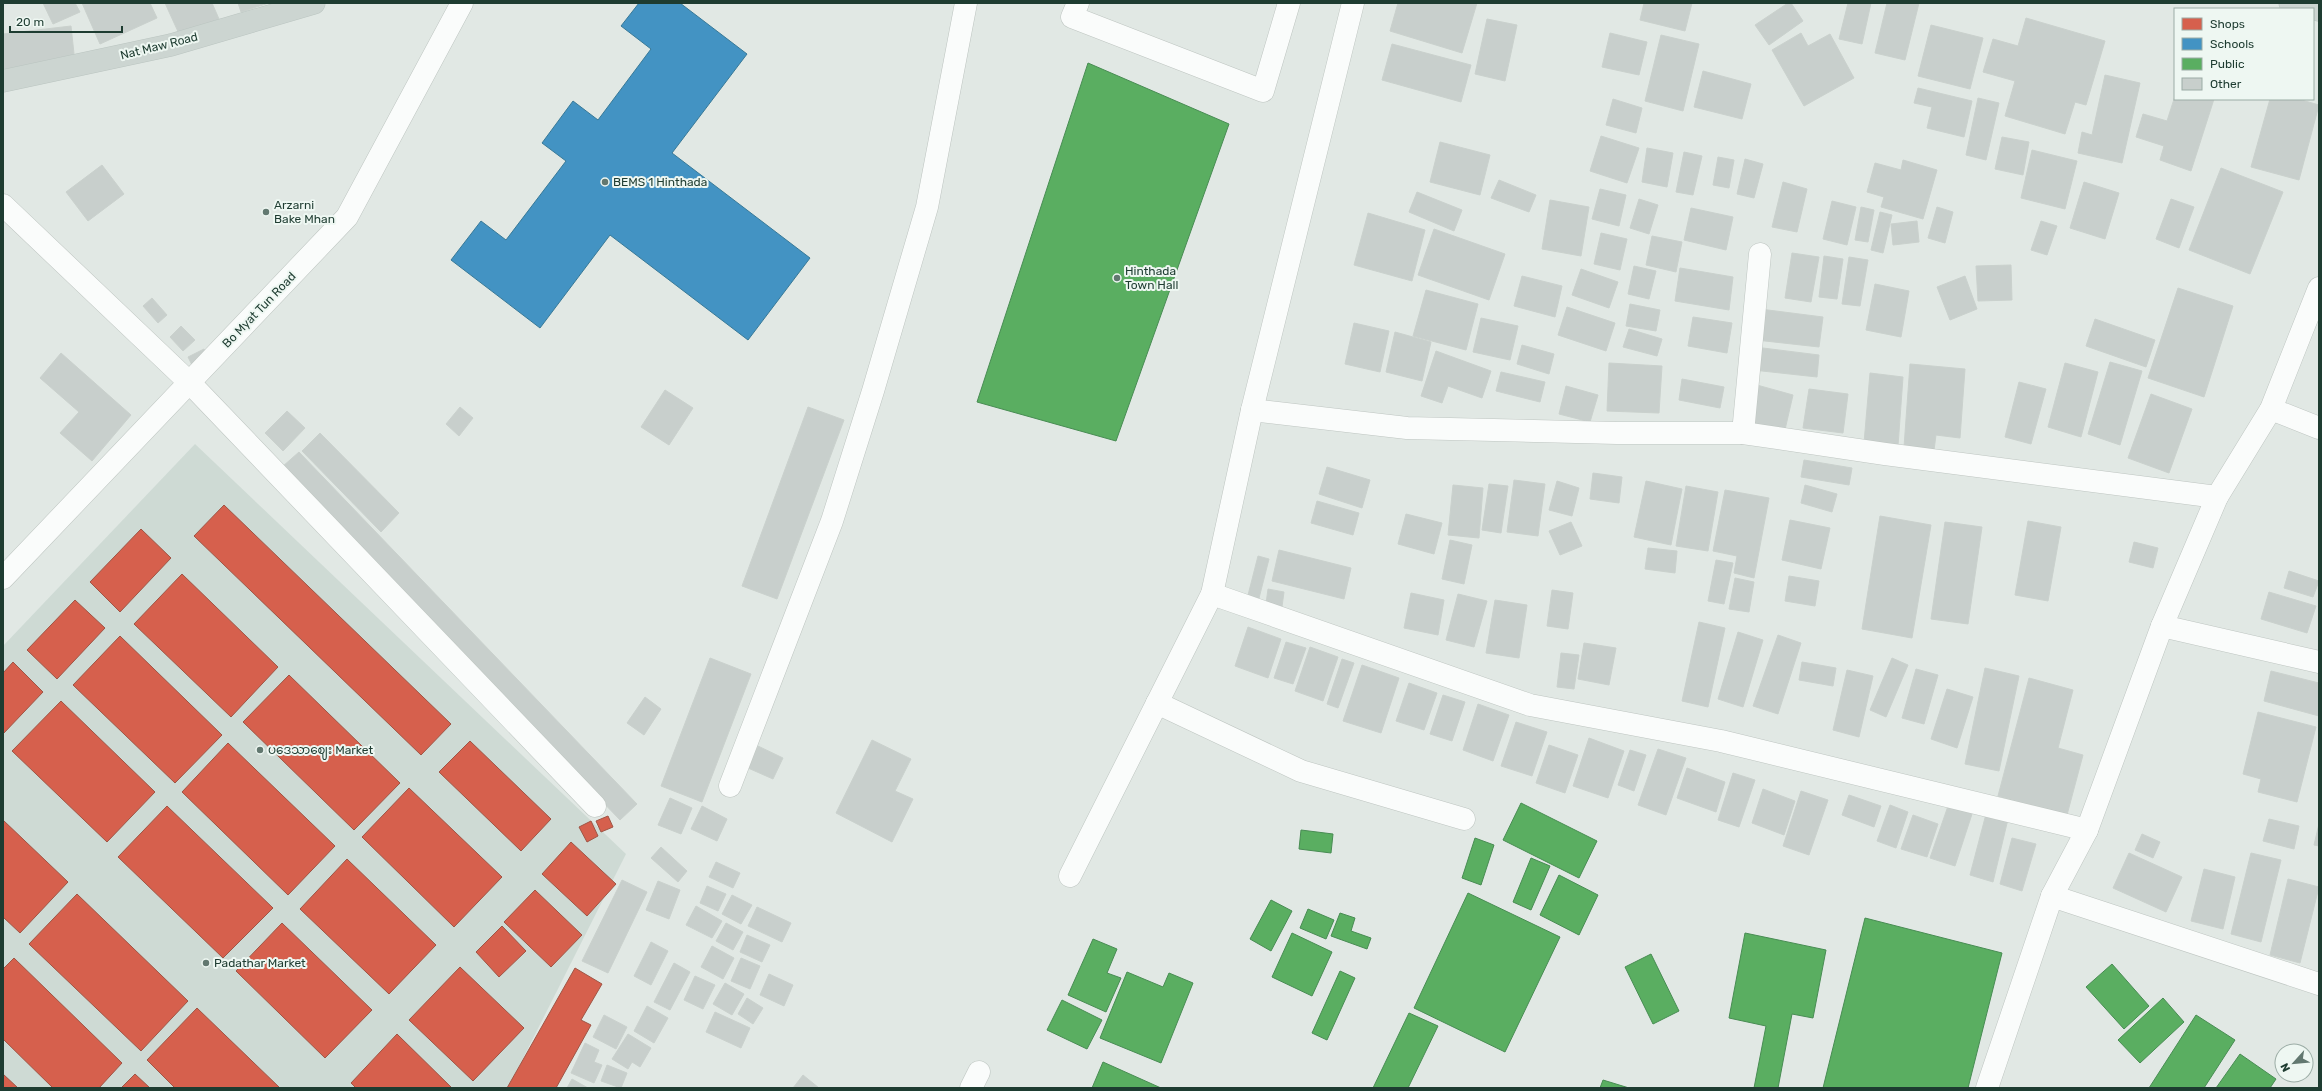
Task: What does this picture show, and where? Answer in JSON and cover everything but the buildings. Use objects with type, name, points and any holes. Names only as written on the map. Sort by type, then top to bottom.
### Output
[{"type":"main road","name":"Nat Maw Road","points":[[3,81],[171,45],[314,3]]},
{"type":"main road","points":[[2290,3],[2311,8]]},
{"type":"street","name":"Bo Myat Tun Road","points":[[3,578],[347,217],[462,3]]},
{"type":"street","points":[[730,786],[832,521],[873,391],[927,207],[966,3]]},
{"type":"street","points":[[1078,3],[1072,17],[1263,91],[1289,3]]},
{"type":"street","points":[[1070,876],[1212,594],[1252,410],[1353,3]]},
{"type":"street","points":[[3,205],[190,383],[595,806]]},
{"type":"street","points":[[1743,433],[1760,254]]},
{"type":"street","points":[[1987,1088],[2052,896],[2087,830],[2162,626],[2217,497],[2271,409],[2319,288]]},
{"type":"street","points":[[2271,409],[2319,428]]},
{"type":"street","points":[[1252,410],[1407,428],[1617,433],[1743,433],[1885,454],[2217,497]]},
{"type":"street","points":[[1212,594],[1530,705],[1721,741],[2087,830]]},
{"type":"street","points":[[2162,626],[2319,662]]},
{"type":"street","points":[[1157,703],[1301,771],[1464,819]]},
{"type":"street","points":[[2052,896],[2319,984]]},
{"type":"shaded area","name":"ပဒေသာဈေး Market","points":[[195,444],[626,854],[508,1088],[3,1088],[3,646]]},
{"type":"place","name":"BEMS 1 Hinthada","points":[[605,182]]},
{"type":"place","name":"Arzarni Bake Mhan","points":[[266,212]]},
{"type":"place","name":"Hinthada Town Hall","points":[[1117,278]]},
{"type":"place","name":"ပဒေသာဈေး Market","points":[[260,750]]},
{"type":"place","name":"Padathar Market","points":[[206,963]]}]
